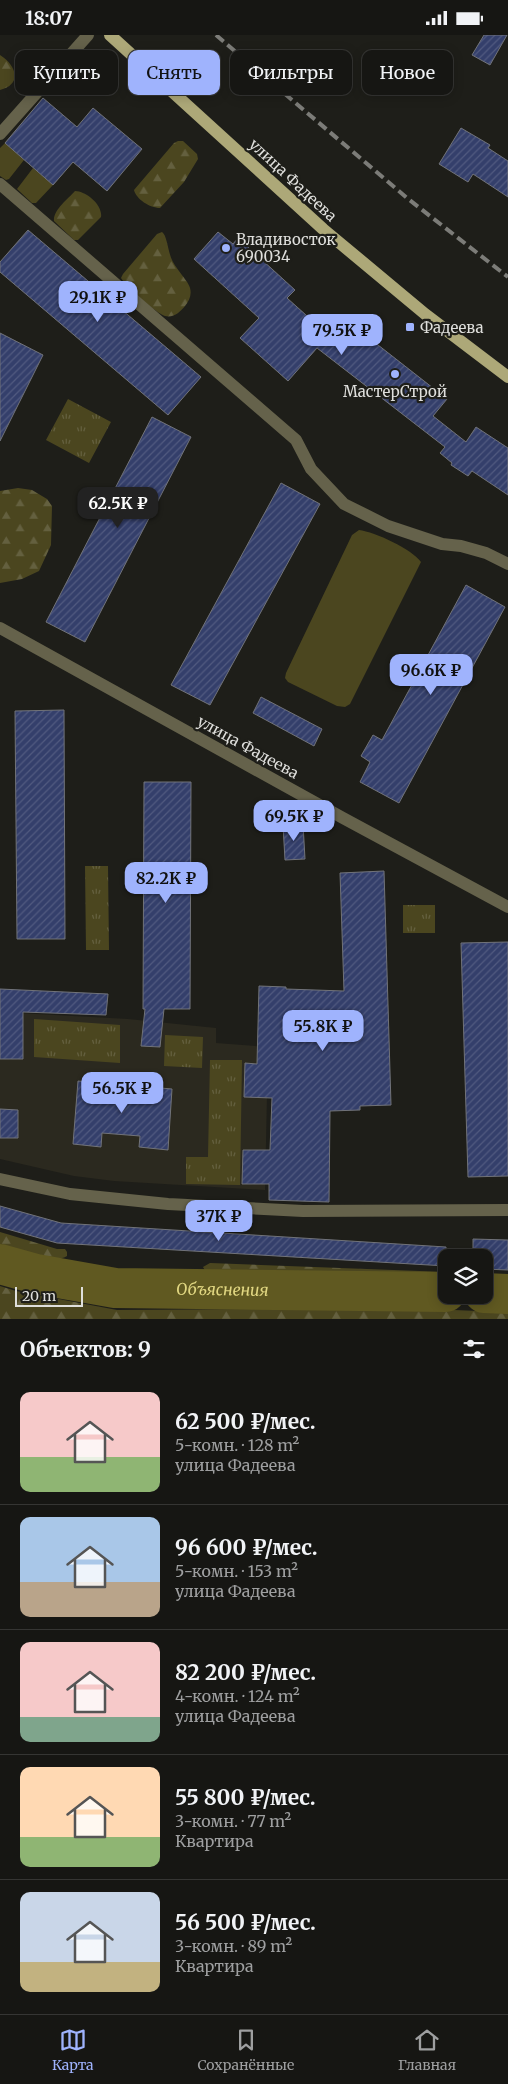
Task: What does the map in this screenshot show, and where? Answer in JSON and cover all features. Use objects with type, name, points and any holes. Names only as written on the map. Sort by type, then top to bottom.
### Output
[{"type":"main road","name":"улица Фадеева","points":[[110,35],[322,229],[425,314],[508,377]]},
{"type":"street","points":[[0,134],[88,35]]},
{"type":"street","points":[[0,184],[296,440],[311,469],[344,504],[388,526],[442,544],[460,545],[486,553],[508,563]]},
{"type":"street","name":"улица Фадеева","points":[[0,628],[322,807],[508,907]]},
{"type":"street","points":[[0,1179],[70,1194],[168,1204],[303,1211],[508,1210]]},
{"type":"shaded area","points":[[0,1012],[128,1019],[216,1028],[216,1043],[268,1047],[265,1190],[114,1181],[74,1176],[0,1159]]},
{"type":"green space","points":[[0,55],[10,64],[15,74],[12,83],[0,90]]},
{"type":"green space","points":[[183,141],[197,154],[198,159],[184,182],[160,208],[148,205],[140,200],[134,190],[174,143]]},
{"type":"green space","points":[[5,143],[24,160],[9,179],[6,180],[0,176],[0,148]]},
{"type":"green space","points":[[33,168],[53,185],[36,203],[32,203],[17,189]]},
{"type":"green space","points":[[75,191],[84,193],[93,199],[101,212],[101,217],[78,240],[74,240],[54,221],[58,209]]},
{"type":"green space","points":[[162,232],[172,260],[191,291],[190,298],[185,306],[171,316],[165,316],[155,310],[121,278],[157,234]]},
{"type":"green space","points":[[68,399],[111,422],[89,463],[46,440]]},
{"type":"green space","points":[[18,488],[32,490],[47,499],[52,506],[51,545],[39,571],[22,579],[0,583],[0,491]]},
{"type":"green space","points":[[359,530],[393,542],[410,552],[421,562],[350,704],[345,707],[337,706],[288,682],[285,678],[352,535]]},
{"type":"green space","points":[[85,866],[108,866],[109,950],[86,950]]},
{"type":"green space","points":[[403,905],[435,905],[435,933],[403,933]]},
{"type":"green space","points":[[34,1019],[120,1025],[120,1063],[34,1057]]},
{"type":"green space","points":[[165,1035],[203,1037],[202,1068],[164,1066]]},
{"type":"green space","points":[[210,1060],[242,1060],[240,1185],[186,1184],[186,1157],[208,1157]]},
{"type":"green space","points":[[0,1232],[57,1249],[65,1249],[67,1256],[60,1259],[52,1259],[24,1253],[0,1244]]},
{"type":"green space","points":[[210,1263],[438,1272],[438,1279],[206,1272],[203,1267]]},
{"type":"green space","points":[[0,1286],[16,1291],[117,1310],[405,1308],[503,1312],[508,1313],[508,1319],[0,1319]]},
{"type":"building","points":[[484,35],[507,35],[490,65],[472,55]]},
{"type":"building","points":[[43,98],[77,127],[93,108],[142,149],[107,191],[73,162],[53,185],[5,143]]},
{"type":"building","points":[[461,128],[490,145],[488,148],[508,161],[508,197],[473,174],[468,182],[439,164]]},
{"type":"building","points":[[28,230],[201,377],[168,415],[0,272],[0,262]]},
{"type":"building","points":[[218,232],[233,244],[238,238],[295,290],[287,298],[335,341],[350,323],[447,399],[433,416],[466,442],[476,427],[508,448],[508,495],[472,471],[468,476],[451,465],[452,463],[440,453],[445,447],[317,348],[288,381],[240,338],[259,318],[194,259]]},
{"type":"building","points":[[0,333],[43,355],[0,441]]},
{"type":"building","points":[[152,417],[191,437],[85,642],[46,622]]},
{"type":"building","points":[[281,483],[320,504],[210,705],[171,685]]},
{"type":"building","points":[[466,585],[505,607],[399,803],[360,782],[370,762],[361,756],[373,735],[382,740]]},
{"type":"building","points":[[261,697],[322,729],[314,746],[253,713]]},
{"type":"building","points":[[64,710],[65,939],[17,939],[15,711]]},
{"type":"building","points":[[144,782],[191,782],[190,1009],[164,1009],[160,1047],[141,1046],[145,1009],[143,1009]]},
{"type":"building","points":[[303,824],[305,859],[285,860],[283,825]]},
{"type":"building","points":[[384,871],[391,1105],[360,1106],[360,1110],[330,1111],[329,1202],[269,1200],[269,1184],[242,1184],[243,1150],[270,1150],[272,1098],[244,1097],[245,1063],[257,1064],[259,986],[344,991],[340,873]]},
{"type":"building","points":[[508,942],[508,1176],[468,1177],[461,943]]},
{"type":"building","points":[[0,989],[108,994],[106,1015],[23,1012],[23,1059],[0,1059]]},
{"type":"building","points":[[78,1081],[172,1089],[168,1150],[139,1147],[140,1136],[102,1133],[101,1147],[73,1144]]},
{"type":"building","points":[[0,1109],[18,1110],[18,1138],[0,1138]]},
{"type":"building","points":[[0,1206],[61,1223],[446,1247],[446,1249],[438,1249],[438,1266],[57,1243],[0,1227]]},
{"type":"building","points":[[473,1239],[508,1240],[508,1270],[493,1269],[493,1249],[473,1249]]},
{"type":"waterway","name":"Объяснения","points":[[0,1264],[36,1274],[115,1288],[438,1292]]},
{"type":"waterway","name":"Объяснения","points":[[493,1293],[508,1294]]},
{"type":"railway","points":[[216,35],[407,198],[508,277]]},
{"type":"place","name":"Владивосток 690034","points":[[226,248]]},
{"type":"place","name":"Фадеева","points":[[410,327]]},
{"type":"place","name":"МастерСтрой","points":[[395,374]]}]
